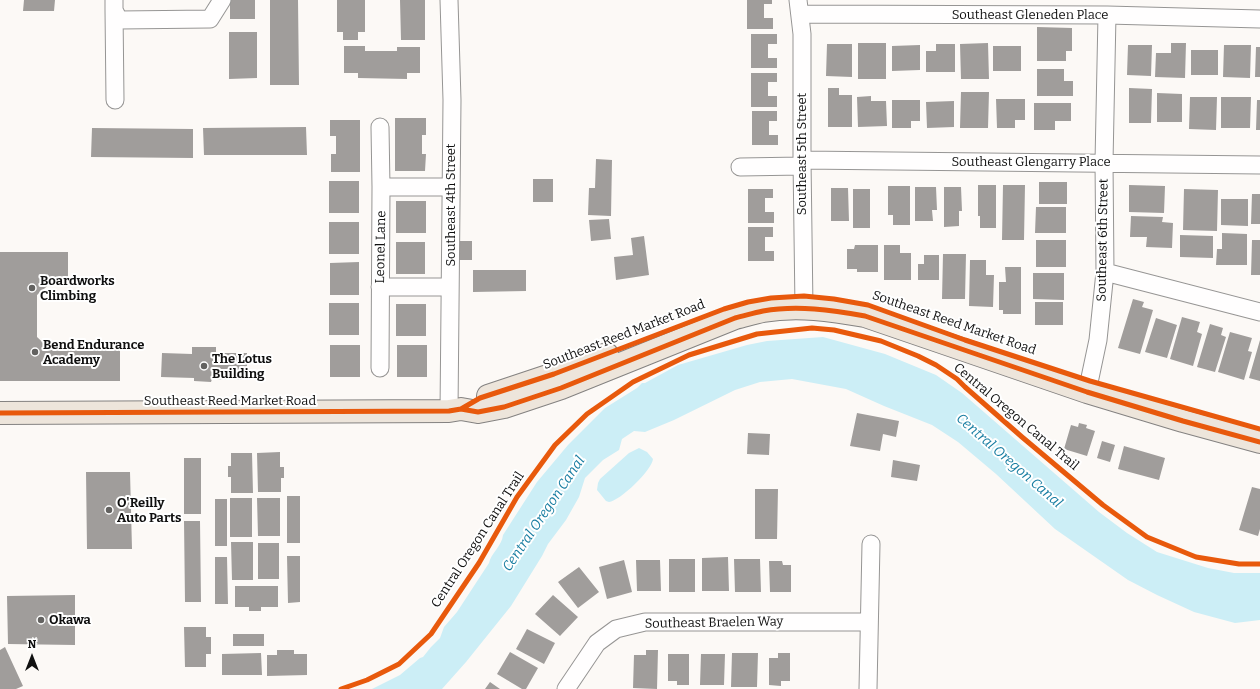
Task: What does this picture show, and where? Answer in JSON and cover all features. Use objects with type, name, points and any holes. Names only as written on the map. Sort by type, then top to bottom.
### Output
[{"type":"main road","name":"Southeast Reed Market Road","points":[[0,413],[455,410],[478,412],[504,407],[561,388],[735,318],[804,302],[866,316],[1089,386],[1183,421],[1260,442]]},
{"type":"main road","name":"Southeast Reed Market Road","points":[[1089,386],[1260,428]]},
{"type":"street","points":[[114,5],[119,20],[210,19],[222,0]]},
{"type":"street","name":"Southeast 4th Street","points":[[450,0],[452,100],[450,287],[455,410]]},
{"type":"street","points":[[114,5],[115,100]]},
{"type":"street","name":"Southeast Gleneden Place","points":[[799,7],[1260,19]]},
{"type":"street","name":"Southeast 5th Street","points":[[799,7],[802,34],[804,302]]},
{"type":"street","name":"Southeast 6th Street","points":[[1089,386],[1098,340],[1105,272],[1104,162],[1107,15]]},
{"type":"street","name":"Leonel Lane","points":[[380,126],[380,368]]},
{"type":"street","name":"Southeast Glengarry Place","points":[[740,167],[802,163],[1104,162],[1260,165]]},
{"type":"street","points":[[381,187],[451,187]]},
{"type":"street","points":[[1105,272],[1260,312]]},
{"type":"street","points":[[380,287],[450,287]]},
{"type":"street","points":[[868,689],[871,544]]},
{"type":"street","name":"Southeast Braelen Way","points":[[572,687],[596,643],[616,629],[646,622],[869,622]]},
{"type":"water","name":"Central Oregon Canal","points":[[823,337],[885,354],[936,375],[962,393],[1099,512],[1127,533],[1157,552],[1208,568],[1234,573],[1260,573],[1260,620],[1235,623],[1194,612],[1157,595],[1128,580],[1055,529],[996,474],[958,442],[932,425],[846,389],[792,379],[760,382],[735,390],[674,420],[645,432],[634,431],[622,439],[619,450],[603,460],[585,478],[579,497],[566,520],[548,544],[511,606],[442,689],[372,689],[400,675],[423,657],[440,638],[444,627],[457,612],[489,563],[490,559],[501,543],[503,535],[537,482],[568,445],[605,408],[637,388],[642,383],[645,383],[678,365],[747,345],[767,341]]},
{"type":"water","points":[[639,448],[647,452],[653,459],[651,464],[642,477],[627,491],[614,500],[609,502],[606,501],[597,490],[600,479],[629,453]]},
{"type":"building","points":[[24,0],[55,0],[54,11],[23,11]]},
{"type":"building","points":[[230,0],[255,0],[255,19],[230,19]]},
{"type":"building","points":[[270,0],[298,0],[299,85],[270,85]]},
{"type":"building","points":[[337,0],[365,0],[365,32],[358,32],[358,40],[343,40],[343,32],[337,32]]},
{"type":"building","points":[[400,0],[425,0],[425,40],[401,40]]},
{"type":"building","points":[[747,0],[772,0],[772,4],[764,4],[764,18],[773,18],[773,29],[747,29]]},
{"type":"building","points":[[1037,27],[1072,28],[1072,51],[1066,51],[1066,61],[1037,61]]},
{"type":"building","points":[[229,32],[257,32],[257,78],[229,79]]},
{"type":"building","points":[[751,34],[777,34],[777,44],[768,44],[768,58],[777,58],[777,68],[751,68]]},
{"type":"building","points":[[858,43],[886,43],[886,79],[858,79]]},
{"type":"building","points":[[988,43],[989,79],[961,79],[960,44]]},
{"type":"building","points":[[1171,43],[1186,43],[1185,78],[1155,77],[1156,53],[1171,53]]},
{"type":"building","points":[[827,44],[852,44],[852,77],[826,76]]},
{"type":"building","points":[[936,44],[955,44],[955,72],[926,72],[926,51],[936,51]]},
{"type":"building","points":[[920,45],[920,70],[892,71],[892,46]]},
{"type":"building","points":[[1128,45],[1152,45],[1151,76],[1127,75]]},
{"type":"building","points":[[1224,45],[1251,45],[1250,78],[1223,77]]},
{"type":"building","points":[[344,46],[365,46],[365,51],[397,51],[397,47],[420,47],[420,73],[407,73],[407,79],[358,78],[358,73],[344,73]]},
{"type":"building","points":[[993,46],[1021,46],[1021,71],[993,71]]},
{"type":"building","points":[[1256,47],[1260,47],[1260,77],[1255,77]]},
{"type":"building","points":[[1191,50],[1218,50],[1218,75],[1191,75]]},
{"type":"building","points":[[1037,69],[1064,69],[1064,81],[1073,81],[1073,96],[1037,96]]},
{"type":"building","points":[[751,73],[777,73],[777,82],[768,82],[768,96],[777,96],[777,107],[751,107]]},
{"type":"building","points":[[828,88],[839,88],[839,95],[852,95],[852,127],[828,127]]},
{"type":"building","points":[[1129,88],[1152,89],[1151,123],[1129,123]]},
{"type":"building","points":[[961,92],[989,92],[988,128],[960,128]]},
{"type":"building","points":[[1157,93],[1182,94],[1182,122],[1157,122]]},
{"type":"building","points":[[871,96],[871,101],[886,101],[887,126],[858,127],[857,97]]},
{"type":"building","points":[[1190,97],[1217,97],[1216,130],[1189,129]]},
{"type":"building","points":[[1221,97],[1251,97],[1250,128],[1221,128]]},
{"type":"building","points":[[996,99],[1025,99],[1025,120],[1015,120],[1015,128],[997,128]]},
{"type":"building","points":[[892,100],[920,100],[920,121],[911,121],[911,128],[892,128]]},
{"type":"building","points":[[1257,100],[1260,100],[1260,130],[1256,130]]},
{"type":"building","points":[[954,101],[954,127],[927,128],[926,102]]},
{"type":"building","points":[[1034,103],[1071,103],[1071,121],[1055,121],[1055,130],[1034,130]]},
{"type":"building","points":[[752,111],[777,111],[777,121],[769,121],[769,135],[778,135],[778,145],[752,145]]},
{"type":"building","points":[[395,118],[426,118],[426,135],[422,135],[422,154],[426,154],[425,171],[395,171]]},
{"type":"building","points":[[330,120],[360,120],[360,172],[331,172],[331,154],[336,154],[336,136],[330,136]]},
{"type":"building","points":[[306,127],[307,155],[204,155],[203,128]]},
{"type":"building","points":[[92,128],[193,129],[193,158],[91,157]]},
{"type":"building","points":[[596,159],[612,160],[611,216],[588,215],[589,188],[595,188]]},
{"type":"building","points":[[533,179],[553,179],[553,202],[533,202]]},
{"type":"building","points":[[329,181],[359,181],[359,213],[329,213]]},
{"type":"building","points":[[1039,182],[1067,182],[1067,204],[1039,204]]},
{"type":"building","points":[[978,185],[996,185],[996,228],[980,228],[980,216],[978,216]]},
{"type":"building","points":[[1003,185],[1025,185],[1024,240],[1002,240]]},
{"type":"building","points":[[1129,185],[1165,186],[1164,213],[1129,212]]},
{"type":"building","points":[[888,186],[910,186],[910,225],[893,225],[893,215],[888,215]]},
{"type":"building","points":[[915,187],[936,187],[937,210],[932,210],[933,221],[915,221]]},
{"type":"building","points":[[944,187],[961,187],[962,211],[959,211],[959,226],[944,227]]},
{"type":"building","points":[[831,188],[848,188],[849,221],[831,221]]},
{"type":"building","points":[[748,189],[773,189],[773,198],[765,198],[765,212],[774,212],[774,223],[748,223]]},
{"type":"building","points":[[853,189],[870,189],[870,228],[853,228]]},
{"type":"building","points":[[1184,189],[1218,190],[1217,231],[1183,230]]},
{"type":"building","points":[[1252,194],[1260,194],[1260,224],[1251,224]]},
{"type":"building","points":[[1221,199],[1248,199],[1248,226],[1221,225]]},
{"type":"building","points":[[396,201],[426,201],[426,233],[396,233]]},
{"type":"building","points":[[1036,207],[1066,207],[1066,233],[1035,233]]},
{"type":"building","points":[[1131,216],[1163,217],[1162,222],[1173,223],[1172,248],[1146,247],[1147,237],[1130,237]]},
{"type":"building","points":[[609,219],[611,239],[591,241],[589,220]]},
{"type":"building","points":[[329,222],[359,222],[359,254],[329,254]]},
{"type":"building","points":[[748,227],[773,227],[773,237],[765,237],[765,251],[774,251],[774,261],[748,261]]},
{"type":"building","points":[[1222,233],[1247,234],[1247,265],[1216,265],[1217,249],[1222,249]]},
{"type":"building","points":[[1180,235],[1213,236],[1213,258],[1180,257]]},
{"type":"building","points":[[644,236],[649,275],[616,280],[614,257],[633,255],[631,238]]},
{"type":"building","points":[[1036,240],[1066,240],[1066,267],[1036,267]]},
{"type":"building","points":[[1252,240],[1260,240],[1260,275],[1251,275]]},
{"type":"building","points":[[456,241],[472,241],[472,260],[456,260]]},
{"type":"building","points":[[396,242],[425,242],[425,274],[396,274]]},
{"type":"building","points":[[855,245],[878,245],[878,272],[857,272],[857,269],[847,269],[847,249],[854,249]]},
{"type":"building","points":[[884,245],[900,245],[900,253],[911,253],[911,280],[884,280]]},
{"type":"building","points":[[0,252],[68,252],[68,282],[52,282],[37,295],[37,337],[51,350],[120,350],[120,381],[0,381]]},
{"type":"building","points":[[943,254],[966,254],[965,299],[942,299]]},
{"type":"building","points":[[924,255],[939,255],[939,280],[918,280],[918,264],[924,264]]},
{"type":"building","points":[[970,260],[986,260],[986,275],[994,275],[993,307],[969,306]]},
{"type":"building","points":[[359,262],[359,295],[330,295],[330,263]]},
{"type":"building","points":[[1005,267],[1021,267],[1021,314],[1003,314],[1003,310],[999,310],[999,282],[1006,282]]},
{"type":"building","points":[[473,270],[526,270],[526,291],[473,292]]},
{"type":"building","points":[[1033,273],[1064,273],[1064,300],[1033,299]]},
{"type":"building","points":[[1133,299],[1144,302],[1142,307],[1153,310],[1140,354],[1118,348]]},
{"type":"building","points":[[1035,302],[1063,302],[1063,325],[1035,325]]},
{"type":"building","points":[[329,303],[359,303],[359,335],[329,335]]},
{"type":"building","points":[[396,304],[426,304],[426,336],[396,336]]},
{"type":"building","points":[[1182,317],[1200,322],[1197,332],[1202,334],[1193,366],[1170,359]]},
{"type":"building","points":[[1156,318],[1177,325],[1167,358],[1145,352]]},
{"type":"building","points":[[1210,324],[1223,328],[1221,335],[1226,337],[1215,372],[1197,367]]},
{"type":"building","points":[[1230,332],[1252,338],[1248,351],[1252,352],[1244,380],[1218,372]]},
{"type":"building","points":[[1260,340],[1260,381],[1249,378]]},
{"type":"building","points":[[330,345],[360,345],[360,377],[330,377]]},
{"type":"building","points":[[397,345],[427,345],[427,377],[397,377]]},
{"type":"building","name":"The Lotus Building","points":[[192,347],[216,347],[216,353],[247,353],[247,380],[212,379],[211,382],[194,381],[194,378],[161,377],[162,353],[192,354]]},
{"type":"building","points":[[857,413],[899,421],[896,437],[883,434],[880,451],[850,446]]},
{"type":"building","points":[[1079,423],[1087,425],[1086,428],[1095,431],[1087,456],[1064,449],[1071,425],[1078,427]]},
{"type":"building","points":[[748,433],[770,434],[769,455],[747,454]]},
{"type":"building","points":[[1102,441],[1115,445],[1110,462],[1097,458]]},
{"type":"building","points":[[1124,446],[1165,458],[1159,480],[1118,469]]},
{"type":"building","points":[[280,452],[280,467],[284,467],[284,478],[281,478],[281,492],[258,492],[257,453]]},
{"type":"building","points":[[231,453],[252,453],[253,493],[231,493],[231,477],[228,477],[228,466],[231,466]]},
{"type":"building","points":[[184,458],[201,458],[201,514],[184,514]]},
{"type":"building","points":[[893,460],[920,465],[917,481],[891,477]]},
{"type":"building","name":"O'Reilly Auto Parts","points":[[86,472],[130,472],[132,549],[87,549]]},
{"type":"building","points":[[1252,487],[1260,489],[1260,529],[1258,536],[1239,530]]},
{"type":"building","points":[[755,489],[778,489],[777,539],[755,539]]},
{"type":"building","points":[[287,496],[300,496],[300,543],[287,543]]},
{"type":"building","points":[[230,498],[252,498],[252,537],[230,537]]},
{"type":"building","points":[[257,498],[280,498],[280,536],[258,536]]},
{"type":"building","points":[[215,499],[227,499],[227,546],[215,546]]},
{"type":"building","points":[[184,521],[200,521],[201,602],[185,602]]},
{"type":"building","points":[[231,542],[253,542],[253,580],[232,580]]},
{"type":"building","points":[[258,543],[279,543],[279,579],[258,579]]},
{"type":"building","points":[[287,556],[300,556],[300,602],[288,603]]},
{"type":"building","points":[[215,557],[227,557],[228,604],[215,604]]},
{"type":"building","points":[[728,557],[729,591],[702,591],[702,558]]},
{"type":"building","points":[[669,559],[695,559],[695,592],[669,592]]},
{"type":"building","points":[[734,559],[760,559],[761,592],[735,592]]},
{"type":"building","points":[[624,560],[632,592],[607,599],[599,567]]},
{"type":"building","points":[[636,560],[660,560],[661,591],[637,591]]},
{"type":"building","points":[[769,561],[782,561],[783,565],[791,565],[791,592],[770,592]]},
{"type":"building","points":[[579,567],[599,592],[578,608],[558,582]]},
{"type":"building","points":[[235,586],[278,586],[278,607],[261,607],[261,611],[249,611],[249,607],[235,607]]},
{"type":"building","name":"Okawa","points":[[75,595],[75,645],[8,644],[7,596]]},
{"type":"building","points":[[553,595],[578,617],[560,636],[535,614]]},
{"type":"building","points":[[184,627],[206,627],[206,637],[211,637],[211,654],[206,654],[206,667],[185,667]]},
{"type":"building","points":[[527,629],[555,643],[544,664],[516,649]]},
{"type":"building","points":[[233,634],[264,634],[264,646],[233,646]]},
{"type":"building","points":[[5,647],[23,686],[16,689],[0,689],[0,650]]},
{"type":"building","points":[[277,650],[294,650],[294,654],[307,654],[307,675],[267,676],[267,655],[277,655]]},
{"type":"building","points":[[646,650],[658,650],[657,689],[633,688],[634,655],[646,655]]},
{"type":"building","points":[[510,652],[538,668],[526,689],[522,689],[497,674]]},
{"type":"building","points":[[261,653],[262,675],[222,675],[222,654]]},
{"type":"building","points":[[732,653],[758,653],[757,687],[731,687]]},
{"type":"building","points":[[778,653],[790,653],[790,681],[781,681],[781,686],[769,685],[769,658],[778,658]]},
{"type":"building","points":[[668,654],[689,654],[689,685],[677,685],[677,681],[668,681]]},
{"type":"building","points":[[701,654],[725,654],[724,685],[700,685]]},
{"type":"building","points":[[490,682],[500,689],[485,689]]},
{"type":"cycle path","points":[[461,409],[480,398],[554,374],[724,309],[748,302],[771,298],[804,296],[834,299],[868,305],[965,340],[1090,381],[1260,429]]},
{"type":"cycle path","points":[[0,413],[449,411],[461,409],[478,412],[504,407],[561,388],[735,318],[776,309],[802,308],[865,316],[1087,392],[1183,421],[1260,442]]},
{"type":"cycle path","name":"Central Oregon Canal Trail","points":[[341,689],[367,680],[399,664],[431,634],[479,563],[517,497],[555,445],[587,414],[633,382],[689,355],[757,334],[812,328],[834,330],[881,341],[918,356],[936,365],[957,379],[1022,437],[1103,505],[1147,537],[1196,557],[1239,564],[1260,564]]},
{"type":"place","name":"Boardworks Climbing","points":[[32,288]]},
{"type":"place","name":"Bend Endurance Academy","points":[[35,352]]},
{"type":"place","name":"The Lotus Building","points":[[204,366]]},
{"type":"place","name":"O'Reilly Auto Parts","points":[[109,510]]},
{"type":"place","name":"Okawa","points":[[41,620]]}]
